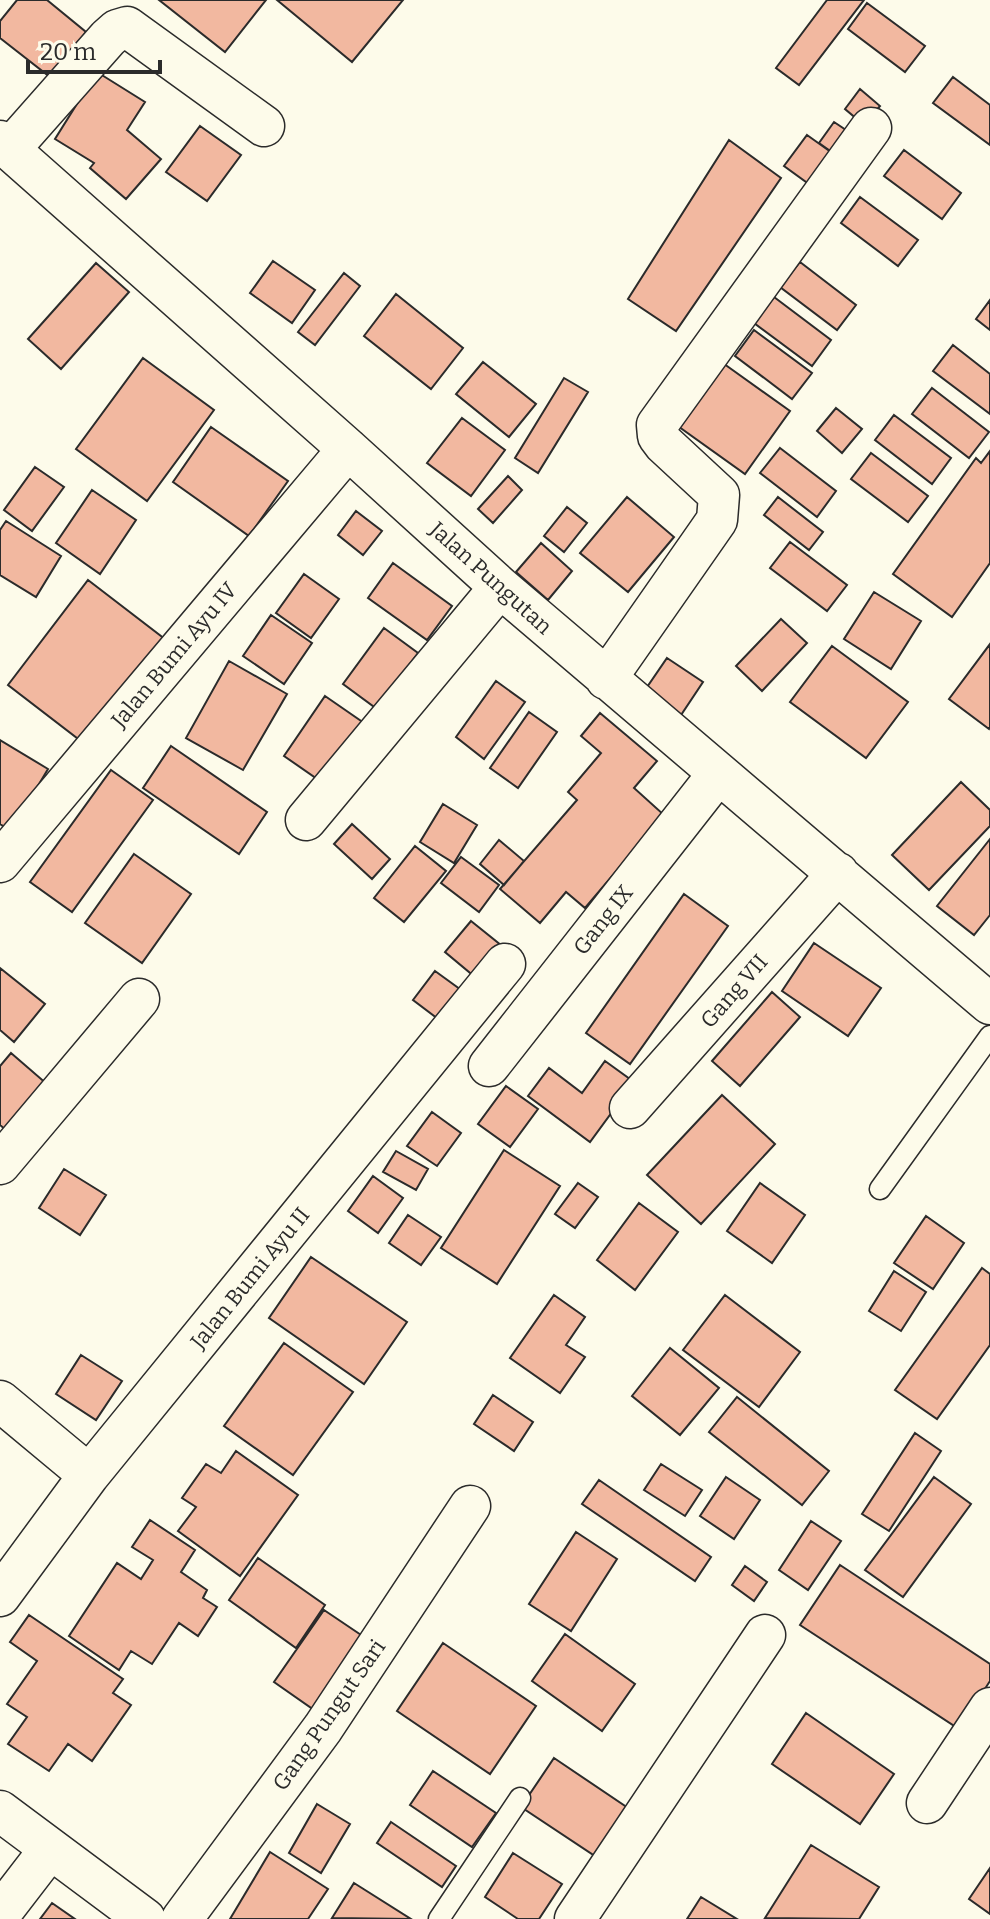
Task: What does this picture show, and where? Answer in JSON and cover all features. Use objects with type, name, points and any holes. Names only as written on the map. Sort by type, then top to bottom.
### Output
[{"type":"street","points":[[4,145],[108,38],[117,30],[127,27],[264,126]]},
{"type":"street","points":[[606,679],[708,533],[720,511],[719,495],[664,444],[658,436],[657,425],[871,128]]},
{"type":"street","name":"Jalan Pungutan","points":[[4,145],[500,587],[990,1004]]},
{"type":"street","name":"Jalan Bumi Ayu IV","points":[[0,862],[348,449]]},
{"type":"street","points":[[306,820],[500,587]]},
{"type":"street","name":"Gang IX","points":[[489,1066],[718,774]]},
{"type":"street","name":"Gang VII","points":[[630,1108],[838,873]]},
{"type":"street","name":"Jalan Bumi Ayu II","points":[[0,1596],[89,1475],[505,964]]},
{"type":"street","points":[[0,1164],[139,999]]},
{"type":"street","points":[[0,1401],[89,1475]]},
{"type":"street","name":"Gang Pungut Sari","points":[[182,1919],[323,1728],[470,1506]]},
{"type":"street","points":[[575,1919],[765,1635]]},
{"type":"street","points":[[927,1803],[990,1708]]},
{"type":"street","points":[[0,1811],[145,1919]]},
{"type":"street","points":[[0,1914],[50,1849]]},
{"type":"lane","points":[[880,1189],[990,1036]]},
{"type":"lane","points":[[439,1919],[520,1798]]},
{"type":"building","points":[[17,0],[47,0],[86,32],[50,77],[0,38],[0,21]]},
{"type":"building","points":[[159,0],[266,0],[225,52]]},
{"type":"building","points":[[277,0],[403,0],[352,62]]},
{"type":"building","points":[[827,0],[864,0],[799,85],[776,68]]},
{"type":"building","points":[[867,3],[925,46],[905,72],[848,29]]},
{"type":"building","points":[[97,72],[145,102],[127,130],[161,159],[126,199],[90,168],[94,163],[55,139]]},
{"type":"building","points":[[953,77],[990,105],[990,145],[933,103]]},
{"type":"building","points":[[860,89],[880,106],[864,125],[845,109]]},
{"type":"building","points":[[834,122],[858,138],[843,160],[819,143]]},
{"type":"building","points":[[200,126],[241,155],[207,201],[166,172]]},
{"type":"building","points":[[807,135],[835,155],[813,187],[784,166]]},
{"type":"building","points":[[729,140],[781,178],[676,331],[628,299]]},
{"type":"building","points":[[904,150],[961,193],[942,219],[884,176]]},
{"type":"building","points":[[860,197],[918,240],[898,266],[841,223]]},
{"type":"building","points":[[273,261],[315,290],[292,323],[250,293]]},
{"type":"building","points":[[800,262],[856,305],[837,330],[780,287]]},
{"type":"building","points":[[96,263],[129,292],[61,369],[28,339]]},
{"type":"building","points":[[344,273],[360,286],[315,345],[298,332]]},
{"type":"building","points":[[396,294],[463,348],[431,389],[364,336]]},
{"type":"building","points":[[774,297],[831,340],[812,366],[754,323]]},
{"type":"building","points":[[990,300],[990,330],[976,319]]},
{"type":"building","points":[[754,330],[812,373],[792,399],[735,356]]},
{"type":"building","points":[[953,345],[990,374],[990,414],[933,371]]},
{"type":"building","points":[[143,358],[214,410],[147,501],[76,449]]},
{"type":"building","points":[[720,361],[790,411],[745,474],[675,424]]},
{"type":"building","points":[[483,362],[536,404],[509,437],[456,394]]},
{"type":"building","points":[[564,378],[588,392],[538,473],[515,458]]},
{"type":"building","points":[[932,388],[989,432],[969,458],[912,414]]},
{"type":"building","points":[[836,408],[862,429],[842,453],[817,431]]},
{"type":"building","points":[[894,415],[951,458],[932,484],[875,440]]},
{"type":"building","points":[[462,418],[505,450],[471,496],[427,463]]},
{"type":"building","points":[[211,427],[288,481],[249,536],[173,482]]},
{"type":"building","points":[[780,448],[836,491],[817,517],[760,473]]},
{"type":"building","points":[[990,451],[990,563],[952,617],[893,574],[976,458],[981,463]]},
{"type":"building","points":[[871,453],[928,496],[908,522],[851,479]]},
{"type":"building","points":[[35,467],[64,487],[32,531],[4,510]]},
{"type":"building","points":[[508,476],[522,490],[493,523],[478,509]]},
{"type":"building","points":[[92,490],[136,520],[100,574],[56,543]]},
{"type":"building","points":[[627,497],[674,537],[628,592],[580,553]]},
{"type":"building","points":[[778,497],[823,532],[809,550],[764,515]]},
{"type":"building","points":[[567,507],[587,523],[564,552],[544,536]]},
{"type":"building","points":[[356,511],[382,531],[363,555],[338,535]]},
{"type":"building","points":[[6,521],[61,556],[36,597],[0,575],[0,530]]},
{"type":"building","points":[[790,542],[847,585],[827,611],[770,568]]},
{"type":"building","points":[[541,543],[572,571],[548,600],[516,572]]},
{"type":"building","points":[[393,563],[452,606],[427,640],[368,598]]},
{"type":"building","points":[[304,574],[339,599],[311,638],[276,613]]},
{"type":"building","points":[[88,580],[170,643],[90,748],[8,685]]},
{"type":"building","points":[[874,592],[921,621],[891,669],[844,639]]},
{"type":"building","points":[[271,615],[312,643],[284,684],[243,656]]},
{"type":"building","points":[[781,619],[807,643],[762,691],[736,666]]},
{"type":"building","points":[[384,628],[418,653],[377,709],[343,684]]},
{"type":"building","points":[[990,644],[990,727],[989,729],[949,699]]},
{"type":"building","points":[[832,646],[908,702],[866,758],[790,702]]},
{"type":"building","points":[[667,658],[703,682],[679,718],[643,693]]},
{"type":"building","points":[[229,661],[287,694],[243,770],[186,738]]},
{"type":"building","points":[[496,681],[525,702],[484,759],[456,737]]},
{"type":"building","points":[[325,696],[364,723],[323,783],[284,756]]},
{"type":"building","points":[[529,712],[557,732],[518,788],[490,768]]},
{"type":"building","points":[[600,713],[657,761],[634,788],[664,815],[585,908],[566,892],[540,923],[500,889],[577,800],[568,792],[601,753],[581,736]]},
{"type":"building","points":[[0,740],[48,769],[11,831],[0,824]]},
{"type":"building","points":[[171,746],[267,812],[239,854],[143,788]]},
{"type":"building","points":[[111,770],[153,800],[72,912],[30,882]]},
{"type":"building","points":[[961,782],[990,810],[990,826],[929,890],[892,855]]},
{"type":"building","points":[[443,804],[477,825],[454,863],[420,842]]},
{"type":"building","points":[[352,824],[390,859],[372,879],[334,844]]},
{"type":"building","points":[[990,839],[990,915],[974,935],[937,906]]},
{"type":"building","points":[[499,840],[524,861],[504,885],[480,864]]},
{"type":"building","points":[[415,846],[446,871],[404,922],[374,898]]},
{"type":"building","points":[[134,854],[191,894],[142,963],[85,923]]},
{"type":"building","points":[[461,857],[499,885],[479,912],[441,883]]},
{"type":"building","points":[[684,894],[728,926],[630,1064],[586,1033]]},
{"type":"building","points":[[471,921],[507,950],[481,982],[445,952]]},
{"type":"building","points":[[814,943],[881,988],[848,1036],[782,991]]},
{"type":"building","points":[[0,968],[45,1004],[14,1042],[0,1030]]},
{"type":"building","points":[[435,971],[468,995],[446,1025],[413,1000]]},
{"type":"building","points":[[772,992],[800,1017],[740,1086],[712,1061]]},
{"type":"building","points":[[11,1053],[55,1091],[14,1137],[0,1125],[0,1066]]},
{"type":"building","points":[[605,1061],[634,1082],[590,1142],[528,1096],[549,1068],[582,1093]]},
{"type":"building","points":[[506,1086],[538,1109],[510,1147],[478,1124]]},
{"type":"building","points":[[722,1095],[775,1144],[701,1224],[647,1175]]},
{"type":"building","points":[[432,1112],[461,1133],[437,1166],[407,1146]]},
{"type":"building","points":[[504,1150],[560,1186],[497,1284],[441,1248]]},
{"type":"building","points":[[396,1151],[428,1169],[416,1190],[383,1172]]},
{"type":"building","points":[[64,1169],[106,1195],[80,1235],[39,1208]]},
{"type":"building","points":[[373,1176],[403,1198],[378,1233],[348,1211]]},
{"type":"building","points":[[578,1183],[598,1197],[575,1228],[555,1214]]},
{"type":"building","points":[[760,1183],[805,1215],[772,1263],[727,1231]]},
{"type":"building","points":[[639,1203],[678,1232],[635,1290],[597,1260]]},
{"type":"building","points":[[408,1215],[441,1237],[421,1265],[389,1243]]},
{"type":"building","points":[[926,1216],[964,1243],[933,1289],[894,1263]]},
{"type":"building","points":[[311,1257],[407,1322],[364,1384],[269,1318]]},
{"type":"building","points":[[982,1268],[990,1274],[990,1345],[937,1419],[895,1390]]},
{"type":"building","points":[[894,1271],[926,1292],[901,1331],[869,1311]]},
{"type":"building","points":[[554,1295],[585,1317],[566,1345],[585,1357],[560,1393],[510,1358]]},
{"type":"building","points":[[725,1295],[800,1352],[759,1407],[683,1350]]},
{"type":"building","points":[[284,1343],[353,1392],[293,1475],[224,1426]]},
{"type":"building","points":[[670,1348],[719,1388],[680,1435],[632,1396]]},
{"type":"building","points":[[81,1355],[122,1381],[96,1420],[56,1394]]},
{"type":"building","points":[[493,1395],[533,1422],[514,1451],[474,1424]]},
{"type":"building","points":[[737,1397],[829,1471],[802,1505],[709,1432]]},
{"type":"building","points":[[915,1433],[941,1451],[889,1531],[862,1514]]},
{"type":"building","points":[[236,1451],[298,1495],[240,1576],[178,1531],[196,1507],[182,1498],[206,1464],[221,1473]]},
{"type":"building","points":[[661,1464],[702,1490],[685,1516],[644,1490]]},
{"type":"building","points":[[726,1477],[760,1500],[734,1539],[700,1516]]},
{"type":"building","points":[[934,1477],[971,1504],[903,1597],[865,1570]]},
{"type":"building","points":[[599,1480],[711,1557],[695,1581],[582,1504]]},
{"type":"building","points":[[150,1520],[195,1550],[181,1572],[207,1590],[203,1598],[217,1607],[198,1636],[179,1623],[152,1664],[131,1651],[119,1670],[69,1636],[117,1563],[141,1579],[153,1560],[132,1547]]},
{"type":"building","points":[[811,1521],[841,1541],[808,1590],[779,1570]]},
{"type":"building","points":[[576,1532],[617,1559],[571,1631],[529,1604]]},
{"type":"building","points":[[258,1558],[325,1605],[296,1648],[229,1600]]},
{"type":"building","points":[[840,1565],[990,1664],[990,1681],[959,1729],[800,1625]]},
{"type":"building","points":[[745,1566],[767,1582],[754,1601],[732,1585]]},
{"type":"building","points":[[324,1610],[367,1639],[317,1712],[274,1682]]},
{"type":"building","points":[[29,1615],[123,1679],[113,1693],[131,1705],[92,1761],[68,1744],[49,1771],[8,1744],[27,1717],[7,1704],[37,1661],[10,1642]]},
{"type":"building","points":[[565,1634],[635,1684],[602,1731],[532,1681]]},
{"type":"building","points":[[443,1643],[536,1706],[490,1774],[397,1711]]},
{"type":"building","points":[[806,1713],[894,1774],[860,1824],[772,1764]]},
{"type":"building","points":[[554,1758],[634,1812],[601,1860],[521,1807]]},
{"type":"building","points":[[433,1771],[496,1813],[472,1847],[410,1805]]},
{"type":"building","points":[[317,1804],[350,1824],[321,1873],[289,1853]]},
{"type":"building","points":[[391,1822],[456,1866],[442,1887],[377,1843]]},
{"type":"building","points":[[811,1845],[879,1887],[859,1919],[765,1918]]},
{"type":"building","points":[[270,1852],[328,1889],[308,1919],[230,1919]]},
{"type":"building","points":[[513,1853],[562,1884],[539,1919],[518,1919],[485,1897]]},
{"type":"building","points":[[990,1868],[990,1914],[969,1899]]},
{"type":"building","points":[[354,1883],[411,1919],[332,1918]]},
{"type":"building","points":[[701,1897],[737,1919],[687,1919]]},
{"type":"building","points":[[52,1903],[75,1919],[40,1919]]}]
